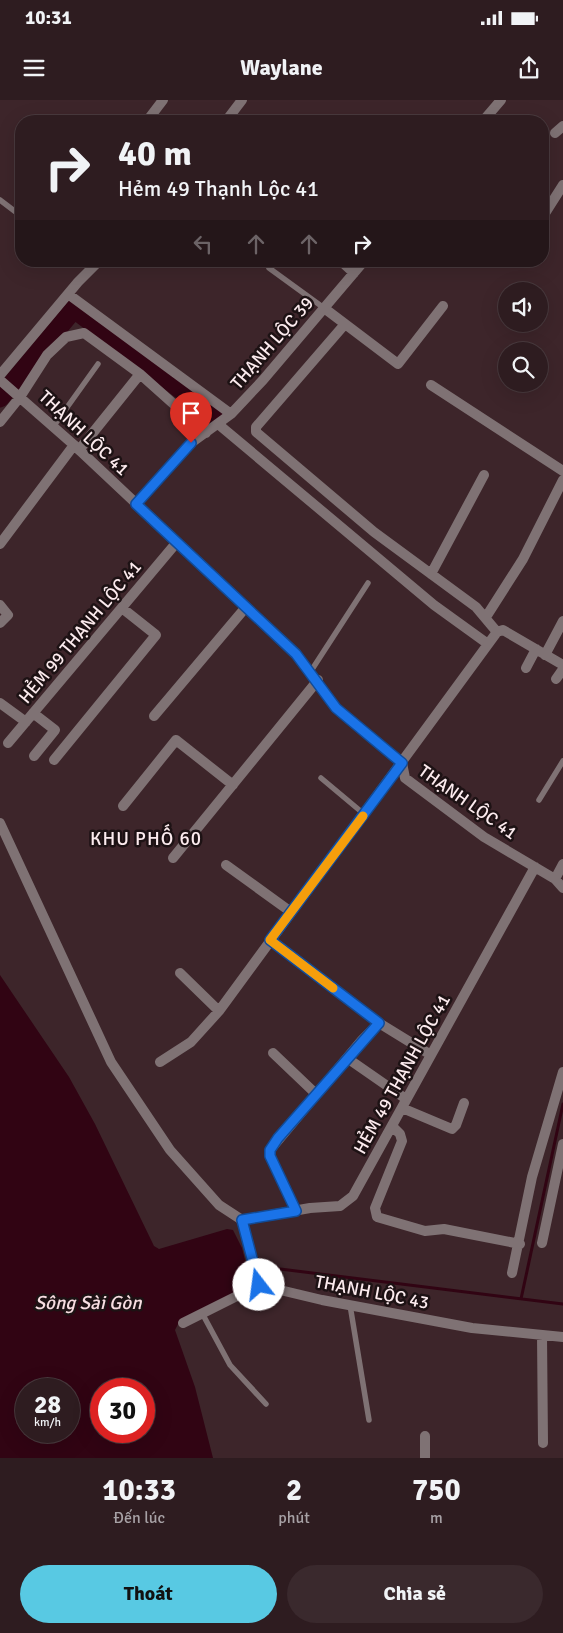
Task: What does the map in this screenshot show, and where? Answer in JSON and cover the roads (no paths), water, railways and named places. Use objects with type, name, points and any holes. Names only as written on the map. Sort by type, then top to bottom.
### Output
[{"type":"street","points":[[152,115],[163,100]]},
{"type":"street","points":[[231,115],[242,100]]},
{"type":"street","points":[[488,115],[502,100]]},
{"type":"street","points":[[549,207],[563,185]]},
{"type":"street","points":[[348,267],[354,272]]},
{"type":"street","name":"THẠNH LỘC 39","points":[[136,504],[191,443],[231,414],[264,380],[359,267]]},
{"type":"street","points":[[0,375],[91,269]]},
{"type":"street","points":[[68,294],[231,414]]},
{"type":"street","points":[[324,308],[398,364],[443,306]]},
{"type":"street","points":[[346,324],[256,427],[256,432],[374,532],[486,617],[497,632]]},
{"type":"street","points":[[0,422],[47,354],[66,337],[84,333],[140,374],[206,433]]},
{"type":"street","points":[[0,544],[77,448],[140,374]]},
{"type":"street","name":"THẠNH LỘC 41","points":[[0,380],[77,448],[296,654],[318,680],[336,708],[402,763],[404,778],[484,837],[554,879],[563,888]]},
{"type":"street","points":[[431,385],[563,472]]},
{"type":"street","points":[[218,424],[434,606],[488,644]]},
{"type":"street","points":[[431,574],[484,475]]},
{"type":"street","points":[[486,617],[522,559],[563,480]]},
{"type":"street","name":"HẺM 99 THẠNH LỘC 41","points":[[8,742],[177,542]]},
{"type":"street","points":[[0,606],[8,615],[0,623]]},
{"type":"street","points":[[154,716],[246,607]]},
{"type":"street","points":[[54,760],[156,635],[122,608]]},
{"type":"street","points":[[526,668],[541,652],[563,621]]},
{"type":"street","points":[[160,1062],[191,1042],[219,1011],[497,632],[503,630],[563,667],[556,679]]},
{"type":"street","points":[[173,858],[318,680]]},
{"type":"street","points":[[0,703],[26,722]]},
{"type":"street","points":[[33,713],[55,730],[34,756]]},
{"type":"street","points":[[123,806],[176,740],[233,785]]},
{"type":"street","points":[[0,823],[110,1062],[170,1150],[219,1205],[242,1220],[259,1285],[183,1323]]},
{"type":"street","points":[[554,879],[563,864]]},
{"type":"street","points":[[226,866],[291,912]]},
{"type":"street","name":"HẺM 49 THẠNH LỘC 41","points":[[242,1220],[340,1206],[353,1196],[535,867]]},
{"type":"street","points":[[270,940],[379,1023],[431,1055]]},
{"type":"street","points":[[180,973],[219,1011]]},
{"type":"street","points":[[296,1211],[269,1153],[278,1138],[379,1023]]},
{"type":"street","points":[[273,1053],[316,1094]]},
{"type":"street","points":[[347,1058],[404,1103],[452,1129],[456,1125],[464,1104]]},
{"type":"street","points":[[512,1273],[520,1244],[532,1177],[563,1072]]},
{"type":"street","points":[[392,1126],[400,1134],[402,1141],[375,1208],[377,1217],[425,1231],[444,1229],[520,1244]]},
{"type":"street","points":[[542,1243],[563,1144]]},
{"type":"street","name":"THẠNH LỘC 43","points":[[259,1285],[350,1305],[472,1328],[563,1337]]},
{"type":"street","points":[[542,1335],[543,1443]]},
{"type":"street","points":[[425,1436],[425,1458]]},
{"type":"lane","points":[[0,200],[15,211]]},
{"type":"lane","points":[[269,268],[324,308]]},
{"type":"lane","points":[[53,427],[98,364]]},
{"type":"lane","points":[[311,671],[368,584]]},
{"type":"lane","points":[[539,800],[563,761]]},
{"type":"lane","points":[[321,778],[364,814]]},
{"type":"lane","points":[[350,1305],[369,1420]]},
{"type":"lane","points":[[202,1313],[230,1365],[266,1404]]},
{"type":"water","name":"Sông Sài Gòn","points":[[0,975],[69,1077],[95,1124],[154,1246],[159,1249],[227,1229],[233,1230],[242,1248],[250,1280],[244,1288],[180,1320],[175,1330],[195,1387],[213,1458],[0,1458]]},
{"type":"waterway","points":[[0,398],[74,309],[213,414]]},
{"type":"waterway","points":[[521,1299],[563,1104]]},
{"type":"waterway","points":[[264,1267],[563,1304]]},
{"type":"district","name":"KHU PHỐ 60","points":[[146,839]]}]
